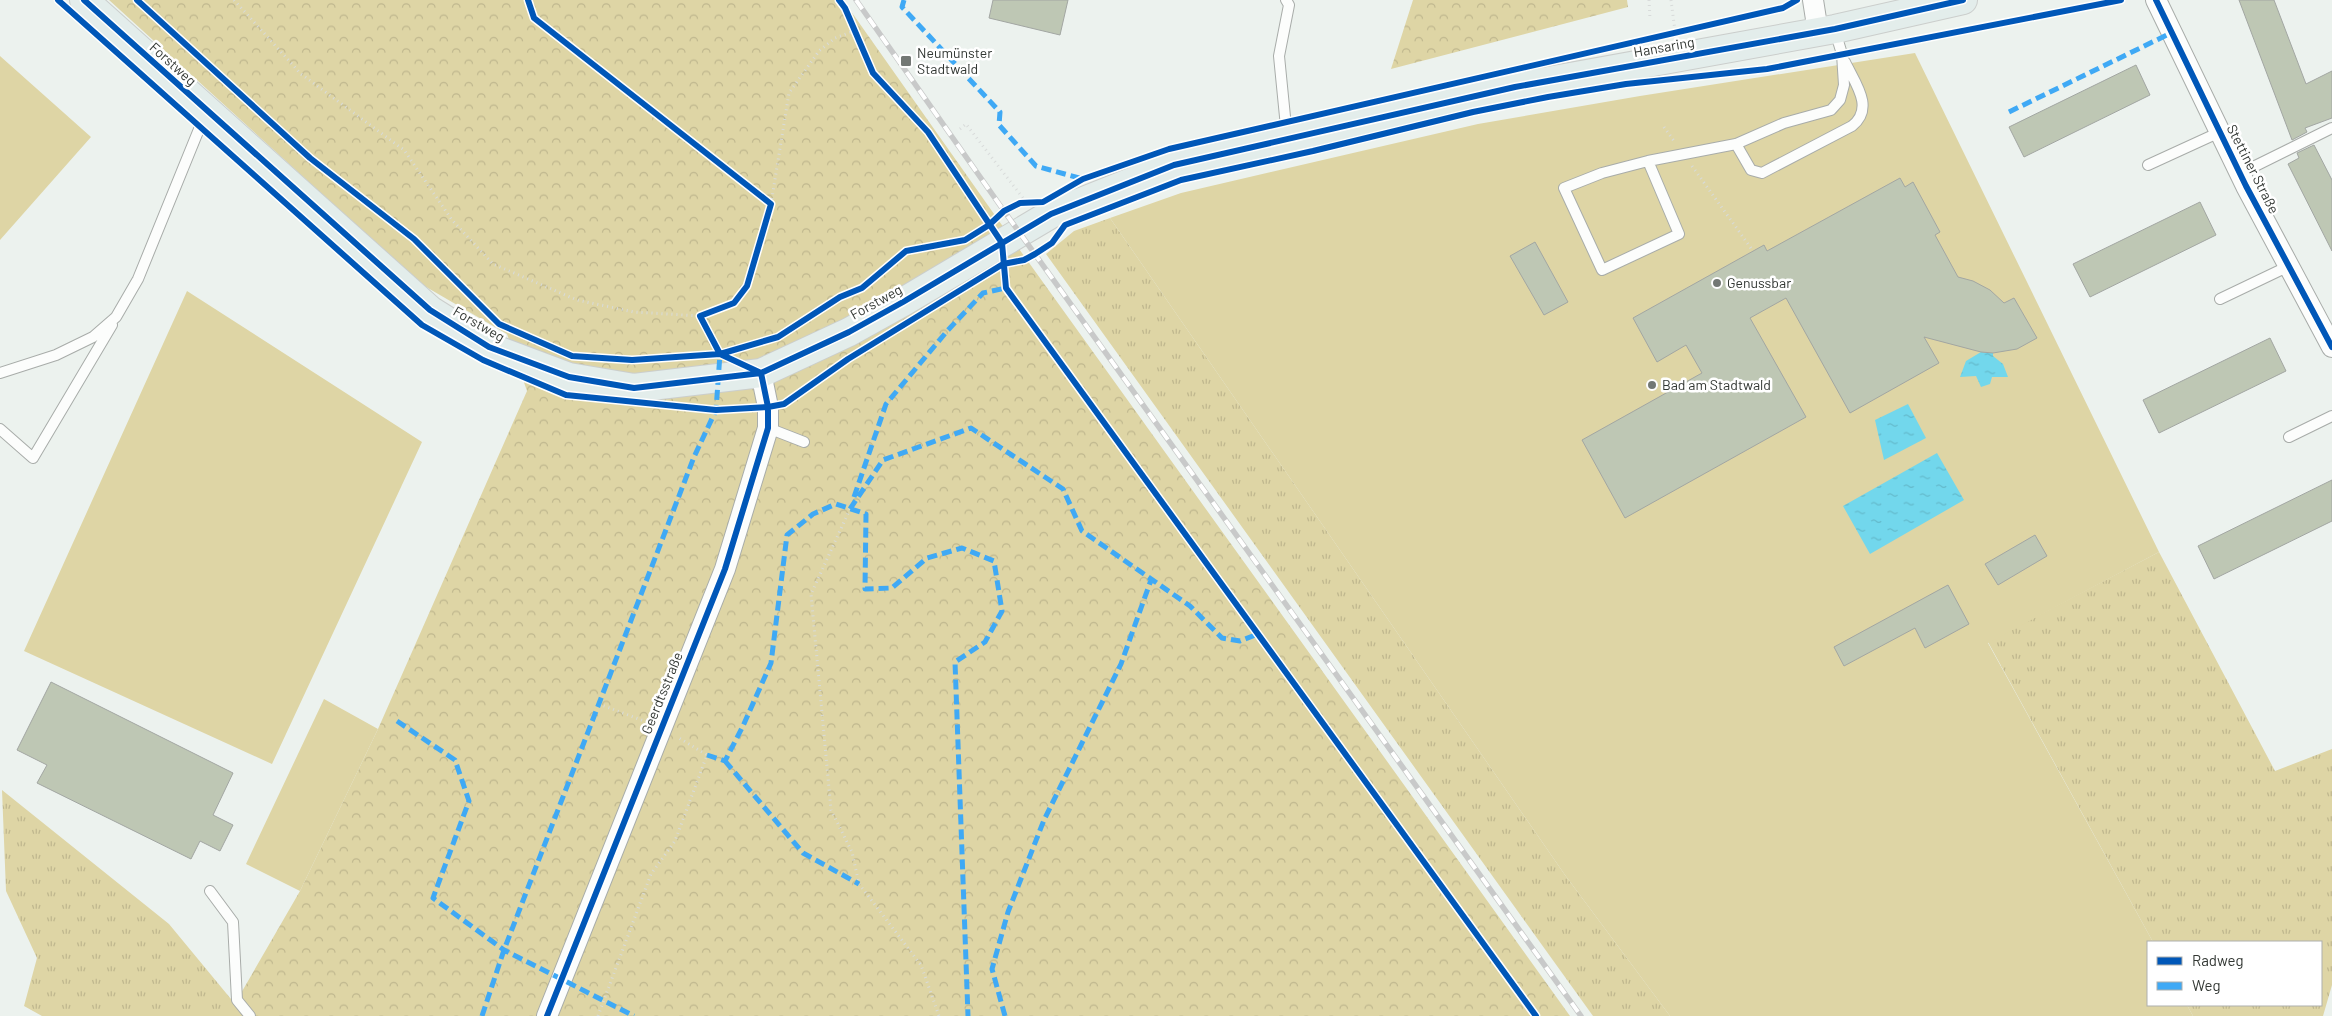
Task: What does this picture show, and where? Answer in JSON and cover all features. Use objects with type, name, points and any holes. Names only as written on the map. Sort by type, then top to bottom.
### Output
[{"type":"main road","name":"Forstweg","points":[[84,0],[430,310],[489,347],[569,376],[634,388],[762,373],[849,332],[1002,243]]},
{"type":"main road","name":"Hansaring","points":[[1002,243],[1051,214],[1174,165],[1515,87],[1832,38],[1963,0]]},
{"type":"street","points":[[1812,0],[1832,38]]},
{"type":"street","name":"Stettiner Straße","points":[[2156,0],[2220,132],[2289,266],[2331,342]]},
{"type":"street","name":"Geerdtsstraße","points":[[547,1016],[725,569],[768,428],[768,407],[762,373]]},
{"type":"lane","points":[[1286,0],[1288,5],[1279,56],[1282,103],[1288,139]]},
{"type":"lane","points":[[1648,161],[1679,234],[1602,270],[1564,188],[1602,173],[1648,161],[1736,144],[1784,123],[1823,113],[1836,105],[1844,85],[1832,38]]},
{"type":"lane","points":[[1736,144],[1751,170],[1762,173],[1796,157],[1858,122],[1862,117],[1862,102],[1832,38]]},
{"type":"lane","points":[[0,429],[33,458],[138,279],[206,111]]},
{"type":"lane","points":[[2241,173],[2332,128]]},
{"type":"lane","points":[[2148,165],[2220,132]]},
{"type":"lane","points":[[2220,299],[2289,266]]},
{"type":"lane","points":[[0,373],[56,355],[93,337],[116,317]]},
{"type":"lane","points":[[2289,437],[2332,416]]},
{"type":"lane","points":[[768,428],[804,442]]},
{"type":"lane","points":[[210,891],[233,922],[236,1000],[250,1016]]},
{"type":"path","points":[[234,0],[301,74],[404,150],[452,220],[493,264],[577,300],[634,312],[700,316],[734,303],[747,286],[771,204],[789,93],[819,51],[835,38],[854,31]]},
{"type":"path","points":[[528,0],[534,18],[771,204]]},
{"type":"path","points":[[838,0],[873,73],[928,132],[1002,243]]},
{"type":"path","points":[[1649,0],[1650,19]]},
{"type":"path","points":[[1671,0],[1674,31]]},
{"type":"path","points":[[960,129],[966,124],[1027,204]]},
{"type":"path","points":[[1664,127],[1753,251]]},
{"type":"path","points":[[700,316],[720,354]]},
{"type":"path","points":[[850,509],[811,594],[831,810],[852,852],[859,884],[921,965],[939,1016]]},
{"type":"path","points":[[598,1016],[651,874],[675,841],[707,755],[661,728],[599,704]]},
{"type":"green space","points":[[109,0],[843,0],[999,221],[1570,1016],[250,1016],[237,1000],[300,891],[378,729],[527,391],[507,334],[421,284]]},
{"type":"green space","points":[[1413,0],[1627,0],[1628,7],[1391,69]]},
{"type":"green space","name":"Bad am Stadtwald","points":[[1915,53],[2159,552],[1988,643],[2152,941],[2147,941],[2147,1006],[2188,1006],[2193,1016],[1670,1016],[1565,875],[1110,218],[1181,193],[1478,124],[1640,96]]},
{"type":"green space","points":[[0,56],[91,137],[0,240]]},
{"type":"green space","points":[[1110,218],[1565,875],[1670,1016],[1593,1016],[1046,254],[1074,231]]},
{"type":"green space","points":[[187,291],[422,442],[272,764],[24,651]]},
{"type":"green space","points":[[2159,552],[2275,771],[2332,749],[2332,985],[2323,1016],[2193,1016],[2188,1006],[2322,1006],[2322,941],[2152,941],[1988,642]]},
{"type":"green space","points":[[324,699],[378,729],[300,891],[246,864]]},
{"type":"green space","points":[[2,790],[169,924],[245,1016],[42,1016],[24,1006],[37,958],[6,891]]},
{"type":"water","points":[[1981,352],[1993,353],[1993,356],[2003,364],[2008,377],[1992,377],[1990,384],[1981,387],[1976,376],[1960,377],[1966,361]]},
{"type":"water","points":[[1908,404],[1926,438],[1884,460],[1875,420]]},
{"type":"water","points":[[1937,453],[1964,500],[1870,554],[1843,506]]},
{"type":"building","points":[[993,0],[1068,0],[1060,35],[989,18]]},
{"type":"building","points":[[2239,0],[2274,0],[2306,84],[2332,71],[2332,118],[2305,128],[2307,132],[2292,140]]},
{"type":"building","points":[[2136,65],[2150,95],[2024,157],[2009,127]]},
{"type":"building","points":[[2314,145],[2332,180],[2332,251],[2288,164],[2299,158],[2297,153]]},
{"type":"building","points":[[1900,178],[1905,187],[1913,182],[1940,232],[1935,235],[1958,277],[1973,281],[1990,290],[2004,303],[2014,298],[2037,338],[2017,349],[1993,353],[1981,352],[1924,337],[1939,363],[1850,413],[1786,298],[1750,318],[1806,417],[1625,518],[1582,440],[1702,373],[1686,345],[1657,362],[1633,318],[1764,245],[1767,251]]},
{"type":"building","points":[[2200,202],[2216,235],[2090,297],[2073,264]]},
{"type":"building","points":[[1535,242],[1568,302],[1544,315],[1510,256]]},
{"type":"building","points":[[2270,338],[2286,371],[2159,433],[2143,400]]},
{"type":"building","points":[[2332,480],[2332,521],[2214,579],[2198,546]]},
{"type":"building","points":[[2035,535],[2047,556],[1998,585],[1985,564]]},
{"type":"building","points":[[1948,585],[1969,624],[1925,648],[1915,628],[1844,666],[1834,647]]},
{"type":"building","points":[[51,682],[233,773],[213,815],[233,825],[220,851],[200,841],[191,859],[37,783],[47,765],[17,750]]},
{"type":"railway","points":[[856,0],[1004,211],[1581,1016]]},
{"type":"marked path","points":[[904,0],[902,7],[1000,112],[999,125],[1036,166],[1083,179]]},
{"type":"marked path","points":[[2009,112],[2171,33]]},
{"type":"marked path","points":[[854,497],[886,404],[948,330],[983,293],[1006,288]]},
{"type":"marked path","points":[[482,1016],[504,950],[694,457],[716,410],[720,354]]},
{"type":"marked path","points":[[850,509],[883,460],[971,428],[1063,489],[1082,531],[1190,606],[1222,638],[1240,641],[1258,634]]},
{"type":"marked path","points":[[707,755],[725,761],[771,663],[787,535],[813,514],[836,504],[866,514],[865,589],[892,588],[927,558],[962,548],[994,561],[1002,611],[985,642],[955,662],[968,1016]]},
{"type":"marked path","points":[[1005,1016],[992,969],[1008,912],[1044,820],[1121,664],[1151,580]]},
{"type":"marked path","points":[[397,721],[455,760],[469,801],[433,898],[504,950],[634,1016]]},
{"type":"marked path","points":[[725,761],[803,853],[859,884]]},
{"type":"cycle path","points":[[58,0],[422,325],[483,360],[566,395],[716,410],[768,407],[784,404],[848,359],[1003,264],[1024,260],[1035,254],[1052,243],[1065,225],[1181,180],[1313,151],[1473,112],[1548,97],[1626,84],[1767,69],[2121,0]]},
{"type":"cycle path","points":[[84,0],[430,310],[489,347],[569,377],[634,388],[761,373],[849,332],[1051,214],[1174,165],[1515,87],[1835,29],[1963,0]]},
{"type":"cycle path","points":[[137,0],[310,158],[414,239],[499,324],[572,356],[632,360],[720,354],[778,337],[840,297],[862,288],[906,251],[965,240],[989,225],[1004,211],[1020,203],[1043,202],[1083,179],[1169,149],[1783,8],[1797,0]]},
{"type":"cycle path","points":[[528,0],[534,18],[771,204],[747,286],[734,303],[700,316],[720,354],[761,373]]},
{"type":"cycle path","points":[[839,0],[845,8],[873,73],[928,132],[1002,243],[1006,288],[1536,1016]]},
{"type":"cycle path","points":[[2156,0],[2246,186],[2332,347]]},
{"type":"cycle path","points":[[547,1016],[725,569],[768,428],[768,407],[761,373]]},
{"type":"place","name":"Neumünster Stadtwald","points":[[906,61]]},
{"type":"place","name":"Genussbar","points":[[1717,283]]},
{"type":"place","name":"Bad am Stadtwald","points":[[1652,385]]}]
